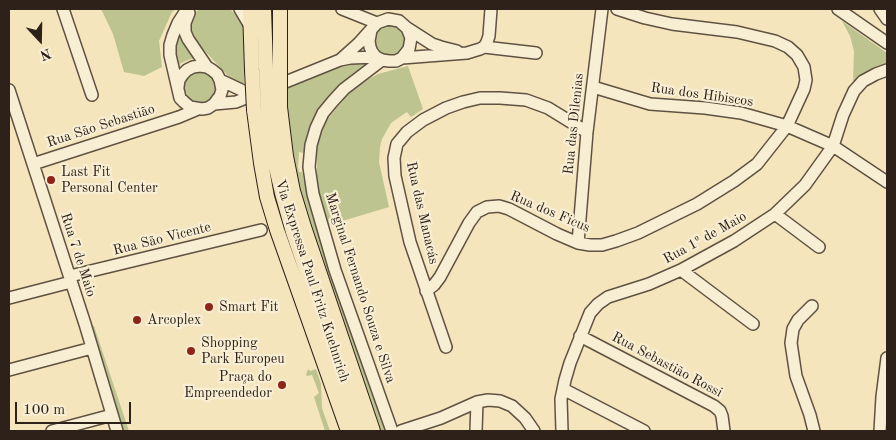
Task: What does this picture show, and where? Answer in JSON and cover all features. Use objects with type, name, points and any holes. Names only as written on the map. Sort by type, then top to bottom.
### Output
[{"type":"main road","points":[[250,9],[250,26],[266,68]]},
{"type":"main road","name":"Via Expressa Paul Fritz Kuehnrich","points":[[264,9],[267,108],[274,159],[294,232],[361,431]]},
{"type":"main road","name":"Via Expressa Paul Fritz Kuehnrich","points":[[266,68],[280,9]]},
{"type":"main road","points":[[267,108],[260,163],[267,197],[348,431]]},
{"type":"main road","name":"Via Expressa Paul Fritz Kuehnrich","points":[[267,108],[286,156],[293,190],[304,227],[374,431]]},
{"type":"street","points":[[63,9],[92,95]]},
{"type":"street","points":[[178,87],[179,80],[187,70],[200,66],[207,67],[217,74],[222,90],[214,104],[208,108],[198,109],[190,107],[180,98],[170,55],[170,45],[178,23],[187,9]]},
{"type":"street","points":[[192,9],[185,23],[185,32],[207,67]]},
{"type":"street","points":[[240,9],[250,26]]},
{"type":"street","points":[[342,9],[374,27]]},
{"type":"street","points":[[484,47],[489,36],[491,9]]},
{"type":"street","name":"Rua das Dilenias","points":[[578,243],[602,9]]},
{"type":"street","name":"Rua dos Ficus","points":[[426,290],[434,285],[440,277],[477,212],[487,207],[499,206],[509,209],[578,243],[602,245],[638,233],[696,204],[734,181],[757,164],[787,126],[804,89],[806,80],[804,67],[797,55],[788,47],[775,41],[736,32],[672,24],[617,9]]},
{"type":"street","points":[[838,9],[887,43]]},
{"type":"street","points":[[880,9],[887,19]]},
{"type":"street","points":[[340,60],[382,20],[393,19],[399,21],[432,44],[467,53]]},
{"type":"street","points":[[374,27],[368,41],[370,47],[379,58]]},
{"type":"street","points":[[402,58],[411,44],[407,28]]},
{"type":"street","points":[[214,104],[236,102],[340,60],[350,58],[379,58],[389,62],[402,58],[467,53],[484,47],[536,53]]},
{"type":"street","name":"Marginal Fernando Souza e Silva","points":[[379,58],[344,89],[323,113],[311,145],[310,167],[313,194],[333,264],[392,431]]},
{"type":"street","name":"Rua 1º de Maio","points":[[562,431],[561,399],[563,389],[570,363],[590,312],[608,297],[649,284],[681,270],[734,241],[775,214],[805,185],[833,146],[843,115],[854,92],[863,81],[887,70]]},
{"type":"street","points":[[220,80],[252,95]]},
{"type":"street","name":"Rua dos Hibiscos","points":[[593,87],[650,104],[741,113],[787,126],[833,146],[887,182]]},
{"type":"street","name":"Rua 7 de Maio","points":[[9,90],[92,348],[116,431]]},
{"type":"street","name":"Rua das Manacás","points":[[446,347],[410,242],[396,176],[394,158],[397,144],[407,132],[423,120],[446,108],[480,98],[526,100],[548,108],[588,132]]},
{"type":"street","points":[[179,117],[184,102]]},
{"type":"street","name":"Rua São Sebastião","points":[[33,164],[179,117],[198,109]]},
{"type":"street","points":[[775,214],[819,247]]},
{"type":"street","name":"Rua São Vicente","points":[[9,298],[70,279],[261,230]]},
{"type":"street","points":[[681,270],[753,324]]},
{"type":"street","points":[[812,306],[798,320],[793,329],[791,343],[796,376],[814,431]]},
{"type":"street","name":"Rua Sebastião Rossi","points":[[580,336],[714,406],[720,411],[722,416],[724,431]]},
{"type":"street","points":[[9,370],[92,348]]},
{"type":"street","points":[[880,431],[887,358]]},
{"type":"street","points":[[563,389],[644,431]]},
{"type":"street","points":[[401,431],[441,418],[477,402],[488,400],[500,401],[512,406],[525,418],[534,431]]},
{"type":"street","points":[[476,431],[477,402]]},
{"type":"street","points":[[52,431],[112,415]]},
{"type":"green space","points":[[101,9],[176,9],[172,12],[159,41],[162,67],[144,76],[124,72],[113,34]]},
{"type":"green space","points":[[200,9],[230,9],[239,18],[244,31],[244,83],[235,81],[228,76],[191,36],[188,25],[193,14]]},
{"type":"green space","points":[[842,21],[887,53],[887,66],[869,72],[853,83],[854,51],[850,36]]},
{"type":"green space","points":[[393,23],[402,29],[406,38],[405,47],[394,57],[382,56],[372,45],[377,27]]},
{"type":"green space","points":[[178,36],[197,57],[181,63],[176,69],[175,38]]},
{"type":"green space","points":[[367,61],[368,65],[352,74],[335,89],[319,111],[311,127],[304,153],[299,152],[298,167],[299,172],[302,172],[323,249],[386,431],[381,431],[303,204],[289,135],[287,86],[338,63]]},
{"type":"green space","points":[[408,66],[423,109],[411,117],[407,112],[391,123],[382,139],[379,162],[389,207],[329,225],[319,195],[317,178],[317,145],[327,120],[348,94],[365,81],[378,74]]},
{"type":"green space","points":[[203,70],[216,79],[217,95],[203,106],[188,101],[182,91],[187,75]]},
{"type":"green space","points":[[90,324],[94,326],[129,431],[122,431]]},
{"type":"green space","points":[[308,369],[310,371],[316,369],[321,384],[322,408],[330,431],[325,431],[314,397],[319,393],[312,375],[306,375]]},
{"type":"place","name":"Last Fit Personal Center","points":[[51,180]]},
{"type":"place","name":"Smart Fit","points":[[209,307]]},
{"type":"place","name":"Arcoplex","points":[[137,320]]},
{"type":"place","name":"Shopping Park Europeu","points":[[191,351]]},
{"type":"place","name":"Praça do Empreendedor","points":[[282,385]]}]
